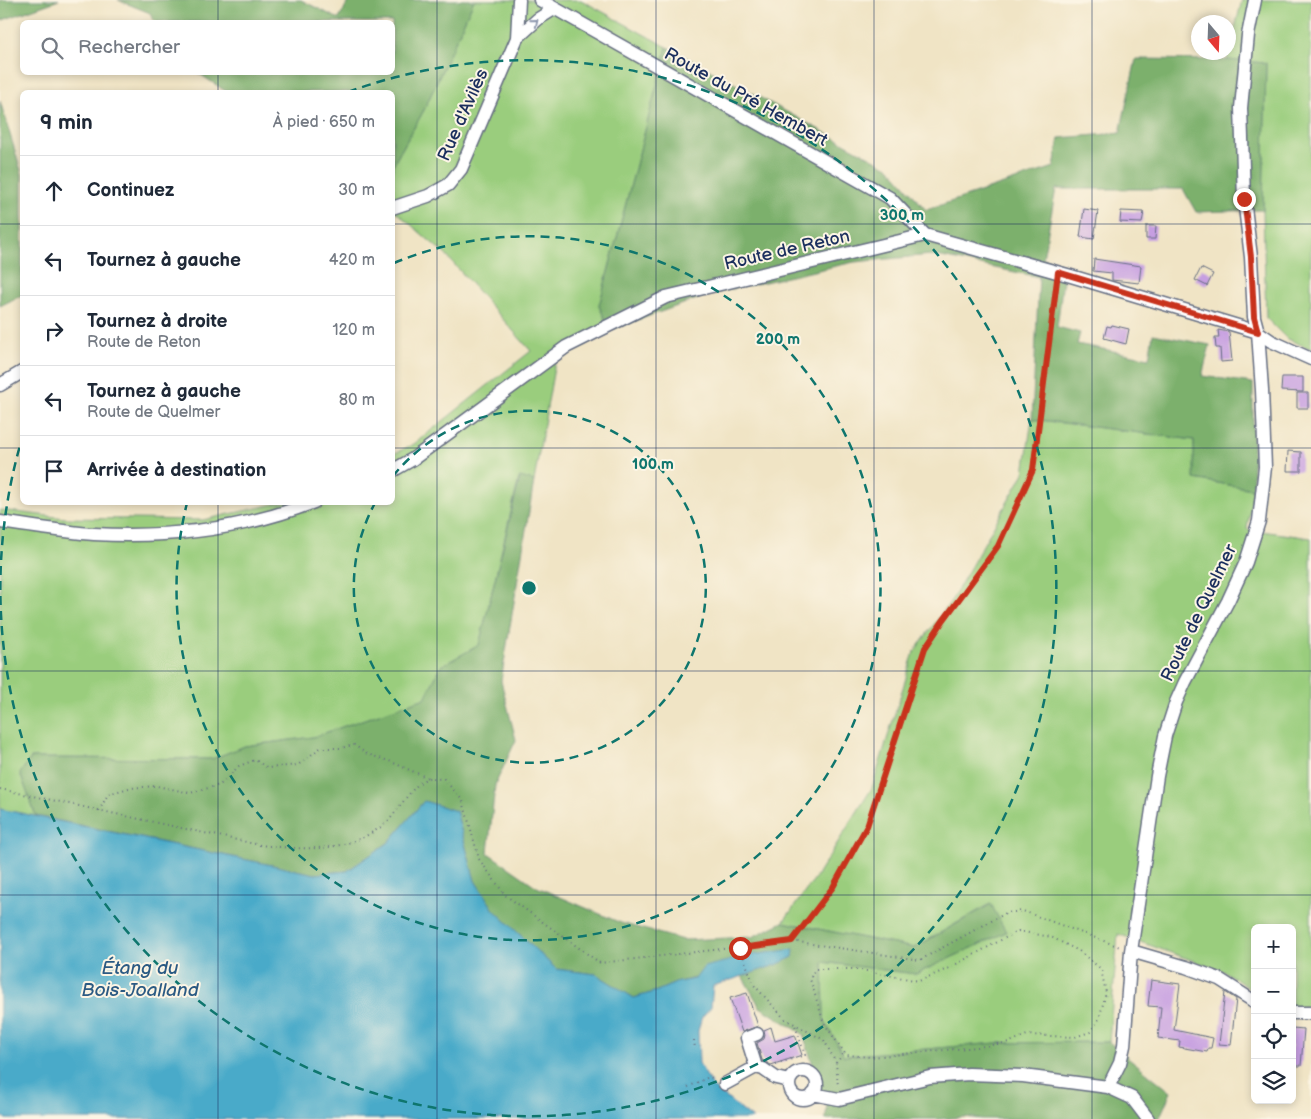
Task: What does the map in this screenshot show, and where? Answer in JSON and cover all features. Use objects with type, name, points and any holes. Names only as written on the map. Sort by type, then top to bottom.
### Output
[{"type":"street","name":"Rue d'Avilès","points":[[395,207],[428,196],[448,185],[461,169],[517,38],[519,0]]},
{"type":"street","name":"Route du Pré Hembert","points":[[540,0],[890,198],[924,235]]},
{"type":"street","name":"Route de Quelmer","points":[[1108,1087],[1120,1062],[1124,1046],[1131,951],[1157,776],[1165,736],[1185,682],[1228,601],[1246,562],[1259,521],[1265,467],[1258,332],[1254,317],[1251,257],[1244,199],[1241,108],[1248,35],[1255,0]]},
{"type":"street","points":[[517,38],[538,19],[554,9]]},
{"type":"street","name":"Route de Reton","points":[[395,469],[420,454],[566,346],[666,297],[924,235],[1058,272],[1258,332],[1271,341],[1311,359]]},
{"type":"street","points":[[0,385],[20,373]]},
{"type":"street","points":[[0,522],[93,534],[163,534],[242,524],[289,512],[306,505]]},
{"type":"street","points":[[1131,951],[1219,979],[1251,999]]},
{"type":"street","points":[[1296,1013],[1311,1012]]},
{"type":"street","points":[[757,1034],[747,1038],[760,1068],[776,1078],[790,1081]]},
{"type":"street","points":[[726,1084],[760,1068]]},
{"type":"street","points":[[803,1071],[808,1072],[814,1077],[817,1086],[813,1094],[805,1099],[796,1097],[790,1090],[790,1081],[795,1074],[803,1071]]},
{"type":"street","points":[[813,1094],[839,1099],[930,1077],[968,1074],[1023,1076],[1108,1087],[1132,1098],[1148,1119]]},
{"type":"path","points":[[792,941],[833,887],[867,826],[925,648],[998,546],[1033,470],[1058,272]]},
{"type":"path","points":[[99,811],[108,794],[130,788],[157,786],[190,793],[220,785],[239,766],[255,760],[268,768],[298,765],[320,748],[340,748],[354,745],[367,754],[389,761],[428,778],[444,779],[463,801],[479,859],[505,895],[600,963],[792,941],[920,960],[1006,913],[1023,911],[1131,951]]},
{"type":"path","points":[[0,789],[260,845],[302,849],[331,847],[354,842],[372,833],[388,821],[417,785],[428,778]]},
{"type":"path","points":[[1018,931],[1051,937],[1079,951],[1101,969],[1106,994],[1099,1019],[1090,1032],[1075,1037],[1027,1035],[1010,1042],[978,1047],[871,1057],[846,1055],[844,1053],[824,1024],[810,979],[815,970],[856,969],[919,980],[947,969],[1018,931]]},
{"type":"path","points":[[740,948],[754,985],[785,1019],[824,1040],[836,1063],[839,1099]]},
{"type":"path","points":[[760,1068],[806,1055],[795,1025]]},
{"type":"path","points":[[694,1040],[695,1048]]},
{"type":"path","points":[[836,1063],[844,1053]]},
{"type":"path","points":[[688,1087],[709,1077]]},
{"type":"green space","points":[[0,0],[59,0],[0,21]]},
{"type":"green space","points":[[118,0],[301,0],[339,19],[349,0],[474,0],[424,110],[395,161],[395,90],[224,90],[201,75],[395,75],[395,20],[154,20],[150,13]]},
{"type":"green space","points":[[474,0],[581,0],[667,47],[599,306],[610,330],[555,362],[534,481],[519,478],[479,646],[441,666],[426,698],[313,737],[245,746],[212,759],[31,758],[20,773],[36,816],[0,809],[0,510],[65,518],[203,520],[270,505],[395,505],[395,453],[414,444],[531,351],[446,255],[395,211],[395,161],[424,110]]},
{"type":"green space","points":[[1242,0],[1311,0],[1311,349],[1287,339],[1266,318],[1263,210],[1266,63],[1227,60],[1236,60],[1236,24]]},
{"type":"green space","points":[[667,47],[890,168],[926,210],[1054,167],[1059,138],[1120,133],[1136,59],[1227,60],[1266,63],[1263,210],[1196,212],[1183,189],[1056,189],[1043,258],[1065,265],[1057,327],[1080,333],[1077,344],[1149,358],[1153,334],[1210,345],[1202,376],[1253,383],[1253,489],[1194,479],[1194,440],[1032,419],[1039,277],[932,255],[854,262],[711,294],[610,330],[599,306]]},
{"type":"green space","points":[[0,101],[20,167],[20,296],[0,306]]},
{"type":"green space","points":[[1032,419],[1194,440],[1195,479],[1253,489],[1247,529],[1311,538],[1311,1007],[1296,1006],[1296,924],[1251,924],[1251,989],[1225,972],[1118,934],[1109,1042],[997,1043],[844,1056],[824,1020],[823,962],[916,974],[1006,932],[990,904],[914,948],[783,922],[818,874],[872,788],[914,652],[953,598],[1024,473]]},
{"type":"green space","points":[[520,477],[534,481],[501,681],[516,740],[495,785],[488,853],[537,887],[621,923],[683,940],[752,937],[783,922],[914,948],[991,904],[1006,932],[916,974],[823,962],[824,1020],[844,1056],[997,1043],[1109,1042],[1171,1092],[1159,1119],[982,1119],[964,1117],[940,1119],[825,1119],[827,1109],[803,1034],[760,1007],[742,976],[793,957],[678,982],[634,998],[596,974],[556,969],[494,910],[475,881],[456,811],[424,801],[388,843],[347,871],[315,874],[36,816],[20,773],[31,758],[212,759],[245,746],[313,737],[425,698],[441,666],[479,645]]},
{"type":"water","name":"Étang du Bois-Joalland","points":[[424,801],[456,811],[475,881],[494,910],[556,969],[596,974],[634,998],[678,982],[695,979],[704,967],[752,955],[794,949],[793,957],[776,965],[713,986],[711,1007],[702,1017],[698,1031],[699,1063],[713,1087],[753,1119],[6,1119],[0,1115],[0,809],[315,874],[347,871],[388,843]]},
{"type":"building","points":[[1084,209],[1098,211],[1094,239],[1080,237]]},
{"type":"building","points":[[1121,211],[1144,212],[1142,223],[1120,222]]},
{"type":"building","points":[[1146,226],[1156,226],[1155,239],[1146,239]]},
{"type":"building","points":[[1094,259],[1141,266],[1139,283],[1112,280],[1112,273],[1093,271]]},
{"type":"building","points":[[1201,268],[1213,274],[1207,286],[1195,280]]},
{"type":"building","points":[[1112,325],[1129,329],[1126,344],[1104,338],[1107,326],[1111,327]]},
{"type":"building","points":[[1218,330],[1229,332],[1232,361],[1221,362],[1220,348],[1216,348],[1215,338],[1219,338]]},
{"type":"building","points":[[1282,377],[1303,377],[1303,392],[1281,391]]},
{"type":"building","points":[[1297,393],[1308,393],[1308,408],[1297,408]]},
{"type":"building","points":[[1288,451],[1301,452],[1301,471],[1287,471]]},
{"type":"building","points":[[1151,980],[1180,984],[1174,1030],[1213,1038],[1211,1048],[1208,1048],[1207,1052],[1179,1047],[1180,1041],[1158,1038],[1161,1007],[1148,1006]]},
{"type":"building","points":[[1225,992],[1236,999],[1231,1045],[1219,1044]]},
{"type":"building","points":[[747,993],[758,1026],[742,1032],[730,998]]},
{"type":"building","points":[[771,1027],[775,1041],[795,1035],[802,1055],[771,1065],[762,1060],[757,1043],[764,1039],[764,1030]]},
{"type":"building","points":[[1296,1028],[1304,1029],[1301,1066],[1296,1066]]},
{"type":"route","points":[[740,948],[792,941],[833,887],[867,826],[925,648],[998,546],[1033,470],[1058,272],[1258,332],[1254,317],[1251,257],[1244,199]]}]
